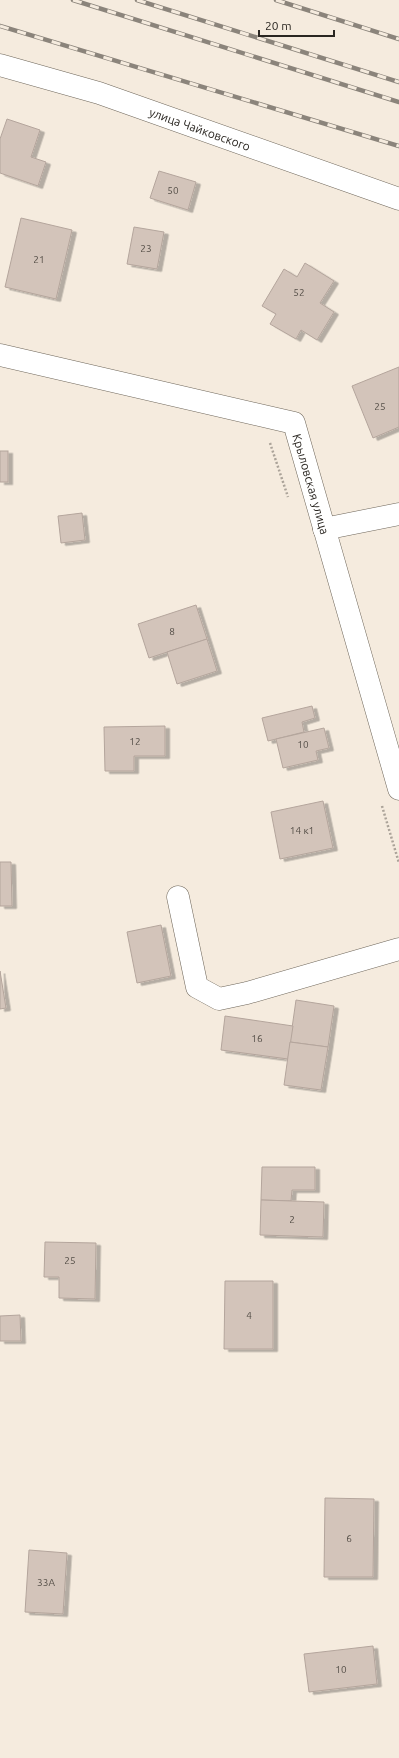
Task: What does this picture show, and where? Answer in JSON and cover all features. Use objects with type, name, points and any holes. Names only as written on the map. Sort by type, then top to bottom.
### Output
[{"type":"street","name":"улица Чайковского","points":[[0,65],[99,93],[399,199]]},
{"type":"street","name":"Крыловская улица","points":[[0,355],[294,423],[399,788]]},
{"type":"street","points":[[324,529],[399,514]]},
{"type":"street","points":[[178,897],[198,987],[219,999],[247,993],[399,949]]},
{"type":"path","points":[[265,440],[271,444],[290,503]]},
{"type":"path","points":[[381,802],[399,862]]},
{"type":"building","points":[[7,119],[40,130],[31,157],[46,162],[38,186],[0,173],[0,139]]},
{"type":"building","points":[[159,171],[196,182],[188,210],[150,198]]},
{"type":"building","points":[[21,218],[72,230],[56,299],[5,287]]},
{"type":"building","points":[[134,227],[164,232],[157,269],[127,264]]},
{"type":"building","points":[[305,263],[334,281],[320,303],[334,312],[317,340],[301,330],[296,339],[270,324],[276,314],[262,306],[284,269],[297,277]]},
{"type":"building","points":[[399,367],[399,427],[373,438],[352,386]]},
{"type":"building","points":[[0,451],[8,451],[8,482],[0,482]]},
{"type":"building","points":[[82,513],[85,540],[61,543],[58,516]]},
{"type":"building","points":[[196,605],[207,639],[149,658],[138,624]]},
{"type":"building","points":[[207,639],[217,671],[177,684],[167,652]]},
{"type":"building","points":[[312,706],[315,718],[302,722],[304,732],[268,741],[262,718]]},
{"type":"building","points":[[165,726],[165,756],[134,756],[134,771],[105,771],[104,727]]},
{"type":"building","points":[[324,728],[329,748],[316,751],[318,760],[283,768],[276,739]]},
{"type":"building","points":[[323,801],[333,848],[280,859],[271,812]]},
{"type":"building","points":[[0,862],[11,862],[12,906],[0,906]]},
{"type":"building","points":[[161,925],[171,976],[137,983],[127,932]]},
{"type":"building","points":[[0,971],[6,1008],[0,1009]]},
{"type":"building","points":[[296,1000],[334,1006],[328,1047],[290,1042]]},
{"type":"building","points":[[225,1016],[293,1026],[288,1059],[221,1050]]},
{"type":"building","points":[[290,1042],[328,1047],[321,1090],[284,1085]]},
{"type":"building","points":[[262,1167],[315,1167],[315,1190],[292,1190],[291,1201],[261,1200]]},
{"type":"building","points":[[261,1200],[324,1202],[323,1237],[260,1235]]},
{"type":"building","points":[[45,1242],[96,1243],[95,1299],[59,1298],[59,1277],[44,1277]]},
{"type":"building","points":[[225,1281],[273,1281],[273,1349],[224,1349]]},
{"type":"building","points":[[20,1315],[21,1341],[0,1341],[0,1316]]},
{"type":"building","points":[[325,1498],[374,1499],[373,1577],[324,1577]]},
{"type":"building","points":[[29,1550],[67,1553],[63,1614],[25,1612]]},
{"type":"building","points":[[373,1646],[377,1684],[309,1692],[304,1654]]},
{"type":"railway","points":[[73,0],[399,102]]},
{"type":"railway","points":[[137,0],[399,82]]},
{"type":"railway","points":[[276,0],[399,39]]},
{"type":"railway","points":[[0,26],[399,146]]}]
